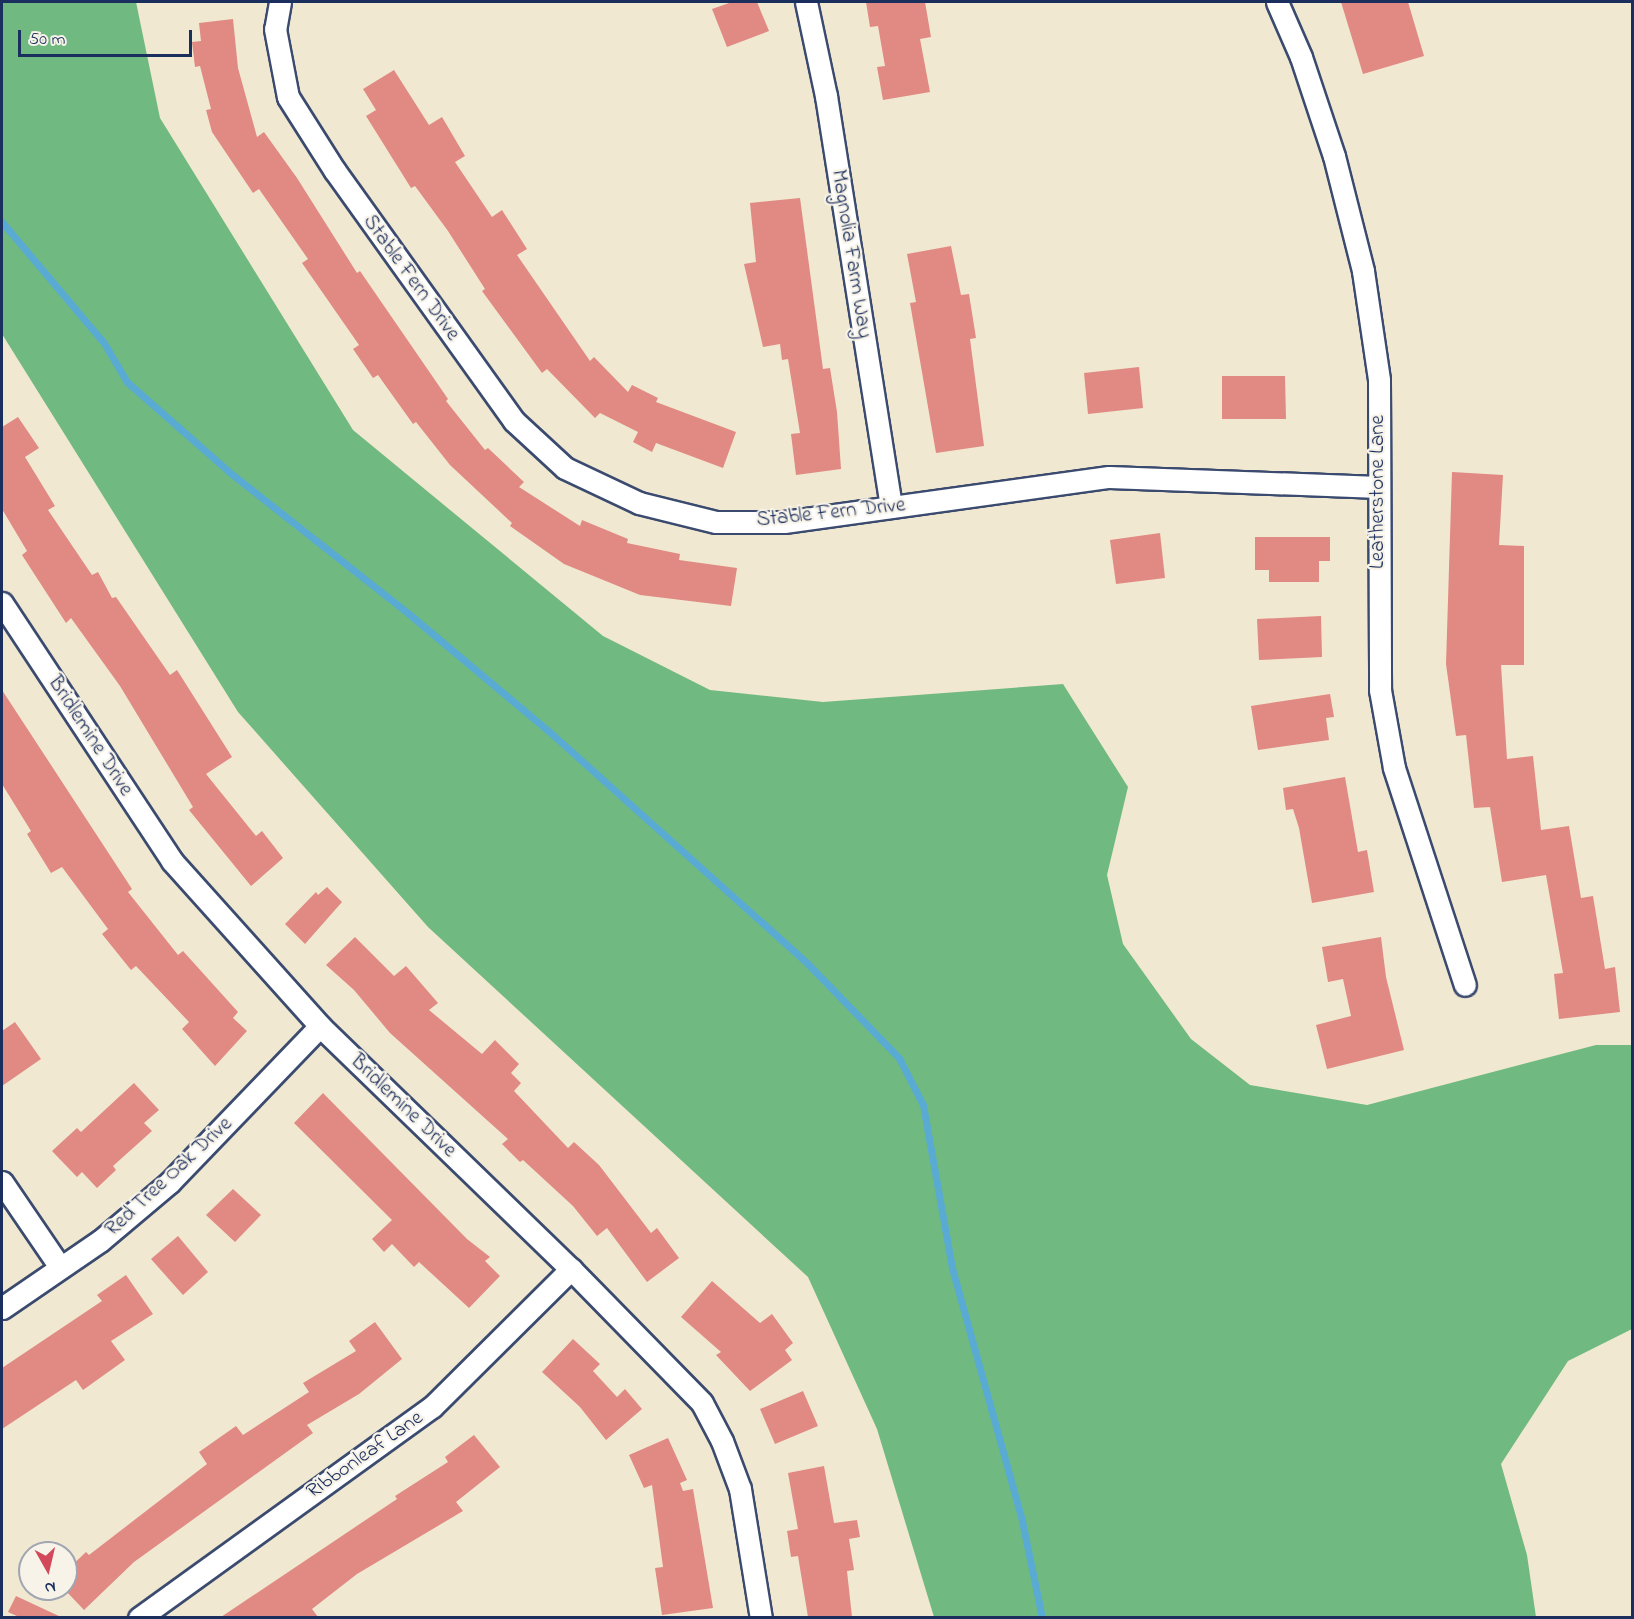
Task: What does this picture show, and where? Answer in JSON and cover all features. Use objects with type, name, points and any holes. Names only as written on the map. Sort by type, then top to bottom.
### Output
[{"type":"street","name":"Stable Fern Drive","points":[[280,2],[275,29],[288,97],[335,171],[514,421],[566,468],[639,503],[716,522],[784,522],[1109,477],[1379,487]]},
{"type":"street","name":"Magnolia Farm Way","points":[[806,2],[826,96],[891,507]]},
{"type":"street","name":"Leatherstone Lane","points":[[1277,2],[1301,57],[1351,210],[1379,380],[1380,690],[1394,768],[1465,985]]},
{"type":"street","name":"Bridlemine Drive","points":[[2,603],[172,861],[320,1026],[571,1269],[702,1402],[722,1441],[740,1489],[761,1617]]},
{"type":"street","name":"Red Tree Oak Drive","points":[[2,1308],[100,1242],[170,1182],[320,1026]]},
{"type":"street","points":[[2,1182],[60,1267]]},
{"type":"street","name":"Ribbonleaf Lane","points":[[139,1617],[432,1407],[571,1269]]},
{"type":"green space","points":[[2,2],[136,2],[160,118],[353,430],[603,636],[710,690],[823,702],[1063,684],[1128,787],[1107,875],[1123,944],[1191,1039],[1250,1085],[1367,1105],[1596,1045],[1632,1045],[1632,1329],[1568,1361],[1501,1464],[1527,1555],[1536,1617],[934,1617],[877,1429],[808,1277],[428,927],[238,712],[2,334]]},
{"type":"building","points":[[732,2],[757,2],[769,31],[727,47],[712,9]]},
{"type":"building","points":[[866,2],[925,2],[931,37],[920,39],[930,92],[883,100],[877,67],[885,66],[878,26],[870,27]]},
{"type":"building","points":[[1341,2],[1408,2],[1424,56],[1363,74]]},
{"type":"building","points":[[233,19],[238,68],[257,137],[264,132],[297,178],[357,273],[360,271],[448,399],[446,401],[485,450],[488,448],[524,482],[519,487],[580,526],[582,520],[628,539],[627,543],[680,554],[679,560],[737,568],[731,606],[640,595],[564,564],[510,526],[512,523],[450,465],[416,422],[413,424],[378,375],[373,378],[353,349],[359,345],[302,263],[308,259],[259,189],[253,193],[212,132],[206,110],[211,109],[200,66],[195,67],[192,42],[201,41],[199,23]]},
{"type":"building","points":[[394,70],[429,125],[442,117],[465,156],[455,162],[492,217],[502,210],[527,249],[517,255],[590,361],[594,357],[628,392],[632,385],[658,398],[656,402],[736,432],[723,468],[656,443],[652,452],[633,442],[638,432],[600,413],[595,418],[547,369],[542,373],[482,291],[485,289],[448,231],[415,186],[411,188],[366,116],[376,110],[363,89]]},
{"type":"building","points":[[800,198],[823,369],[830,368],[837,412],[841,469],[796,475],[791,434],[800,433],[788,359],[782,360],[780,344],[763,347],[744,264],[756,262],[750,203]]},
{"type":"building","points":[[951,246],[961,295],[969,294],[976,338],[970,339],[984,446],[936,453],[910,303],[916,302],[907,254]]},
{"type":"building","points":[[1139,367],[1143,408],[1088,414],[1084,373]]},
{"type":"building","points":[[1222,376],[1285,376],[1286,419],[1222,419]]},
{"type":"building","points":[[18,417],[39,448],[25,457],[55,506],[48,510],[92,575],[98,572],[112,598],[116,597],[170,675],[177,670],[232,757],[206,774],[256,836],[262,831],[283,858],[251,886],[189,810],[193,807],[120,686],[71,618],[66,623],[22,555],[27,551],[2,509],[2,427]]},
{"type":"building","points":[[1452,472],[1503,475],[1499,545],[1524,546],[1524,665],[1501,665],[1507,759],[1533,756],[1541,830],[1569,826],[1581,898],[1593,896],[1605,969],[1615,967],[1620,1012],[1559,1019],[1554,974],[1563,973],[1546,875],[1502,882],[1490,807],[1474,808],[1466,735],[1456,736],[1446,664]]},
{"type":"building","points":[[1160,533],[1165,578],[1116,584],[1110,540]]},
{"type":"building","points":[[1255,537],[1330,537],[1330,561],[1319,561],[1319,582],[1269,582],[1269,570],[1255,570]]},
{"type":"building","points":[[1321,616],[1322,657],[1259,660],[1257,619]]},
{"type":"building","points":[[2,690],[132,889],[128,892],[178,955],[183,951],[238,1012],[233,1018],[247,1031],[215,1066],[182,1029],[189,1022],[136,966],[131,970],[102,934],[108,929],[62,867],[51,873],[27,834],[31,831],[2,784]]},
{"type":"building","points":[[1330,694],[1334,717],[1326,718],[1329,740],[1258,750],[1251,706]]},
{"type":"building","points":[[1345,777],[1358,852],[1367,850],[1374,892],[1312,903],[1299,828],[1293,809],[1286,810],[1283,788]]},
{"type":"building","points":[[327,887],[342,902],[305,944],[285,924],[316,892],[318,895]]},
{"type":"building","points":[[355,937],[394,976],[406,966],[438,1003],[429,1010],[482,1054],[495,1040],[519,1064],[511,1073],[521,1083],[514,1091],[568,1148],[574,1142],[599,1165],[651,1233],[657,1228],[679,1258],[647,1282],[607,1228],[597,1236],[573,1206],[523,1160],[520,1162],[502,1144],[508,1139],[390,1033],[354,990],[326,965]]},
{"type":"building","points":[[1381,937],[1386,977],[1404,1050],[1327,1069],[1316,1025],[1351,1016],[1343,979],[1328,982],[1322,947]]},
{"type":"building","points":[[15,1022],[41,1059],[2,1086],[2,1031]]},
{"type":"building","points":[[134,1083],[159,1110],[144,1123],[152,1131],[113,1166],[116,1170],[97,1188],[82,1172],[77,1177],[52,1151],[77,1128],[81,1132]]},
{"type":"building","points":[[323,1093],[467,1239],[490,1257],[485,1261],[500,1276],[469,1308],[419,1262],[414,1267],[392,1244],[384,1252],[372,1239],[392,1220],[294,1123]]},
{"type":"building","points":[[233,1189],[261,1215],[235,1242],[206,1215]]},
{"type":"building","points":[[178,1236],[208,1272],[183,1295],[151,1259]]},
{"type":"building","points":[[126,1275],[153,1314],[111,1341],[125,1360],[83,1390],[76,1380],[2,1429],[2,1368],[102,1301],[97,1295]]},
{"type":"building","points":[[712,1281],[760,1323],[772,1314],[793,1343],[785,1350],[792,1360],[750,1391],[716,1355],[721,1352],[681,1317]]},
{"type":"building","points":[[375,1322],[402,1359],[359,1394],[307,1425],[313,1433],[134,1562],[84,1610],[75,1601],[78,1601],[78,1560],[86,1552],[89,1555],[207,1464],[199,1452],[236,1426],[243,1435],[309,1392],[303,1383],[356,1351],[349,1341]]},
{"type":"building","points":[[573,1339],[600,1364],[593,1371],[617,1397],[625,1389],[642,1409],[606,1440],[580,1407],[542,1372]]},
{"type":"building","points":[[803,1391],[818,1426],[775,1444],[760,1409]]},
{"type":"building","points":[[474,1435],[500,1467],[456,1502],[463,1511],[357,1574],[312,1609],[318,1617],[221,1617],[397,1499],[395,1496],[448,1462],[445,1457]]},
{"type":"building","points":[[668,1438],[687,1480],[680,1483],[683,1491],[693,1489],[713,1608],[662,1615],[655,1568],[663,1567],[652,1485],[644,1488],[629,1455]]},
{"type":"building","points":[[824,1466],[834,1523],[857,1520],[860,1537],[849,1539],[854,1570],[847,1571],[852,1617],[808,1617],[798,1556],[791,1557],[787,1531],[798,1529],[788,1473]]},
{"type":"building","points":[[16,1596],[18,1601],[27,1601],[61,1617],[19,1617],[8,1612]]},
{"type":"waterway","points":[[2,222],[104,343],[127,382],[233,475],[409,614],[553,735],[808,964],[899,1058],[923,1105],[952,1268],[1022,1521],[1042,1618]]}]
